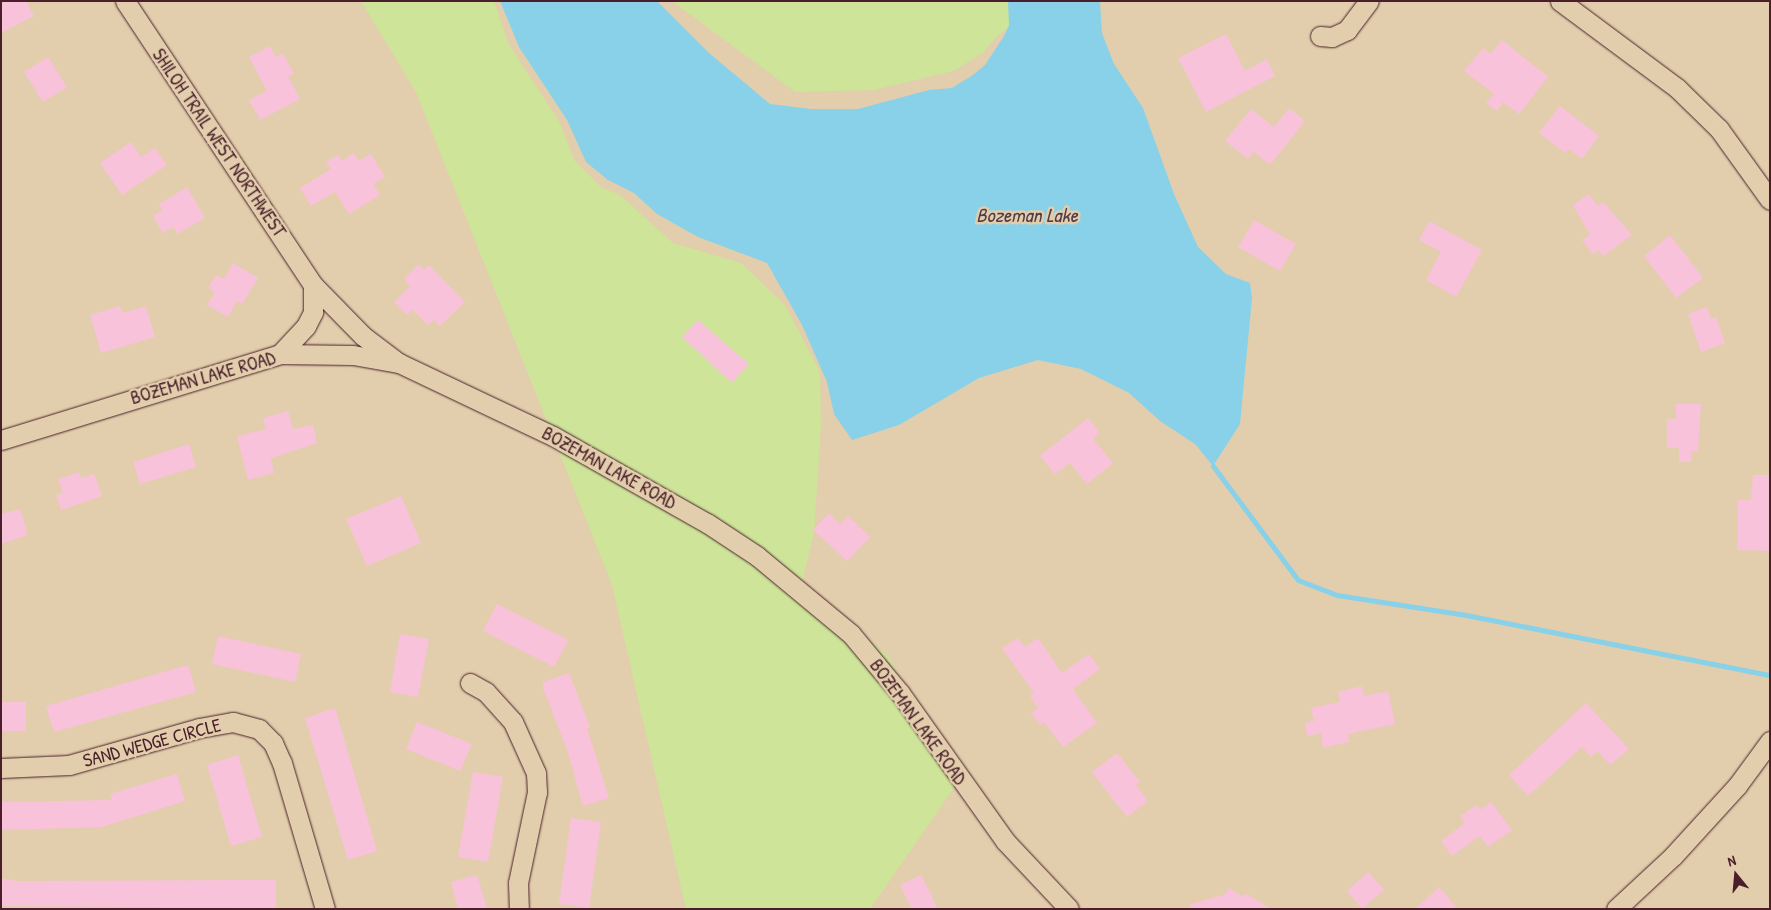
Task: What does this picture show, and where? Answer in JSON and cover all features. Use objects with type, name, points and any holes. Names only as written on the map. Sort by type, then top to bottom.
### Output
[{"type":"street","name":"SHILOH TRAIL WEST NORTHWEST","points":[[125,1],[313,285],[363,336],[399,363]]},
{"type":"street","points":[[1320,36],[1332,38],[1347,30],[1369,1]]},
{"type":"street","points":[[1560,1],[1677,88],[1719,129],[1770,200]]},
{"type":"street","points":[[280,354],[306,326],[313,312],[313,285]]},
{"type":"street","name":"BOZEMAN LAKE ROAD","points":[[1,440],[280,354],[352,355],[399,363],[553,436],[676,505],[757,556],[802,592],[852,634],[883,672],[1005,841],[1069,909]]},
{"type":"street","points":[[470,683],[486,692],[513,722],[536,773],[537,792],[518,882],[519,909]]},
{"type":"street","name":"SAND WEDGE CIRCLE","points":[[1,768],[69,766],[199,728],[233,722],[259,729],[273,743],[282,763],[325,909]]},
{"type":"street","points":[[1616,909],[1673,856],[1737,786],[1770,741]]},
{"type":"green space","points":[[361,1],[494,1],[508,43],[560,123],[574,160],[602,188],[620,195],[673,243],[741,263],[785,305],[820,372],[821,426],[814,533],[802,581],[889,657],[956,785],[870,909],[686,909],[612,585],[416,92]]},
{"type":"green space","points":[[672,1],[1061,1],[1022,19],[997,36],[983,53],[953,71],[874,90],[795,92]]},
{"type":"water","name":"Bozeman Lake","points":[[500,1],[657,1],[709,53],[770,104],[811,109],[858,109],[929,90],[952,88],[973,75],[985,65],[1004,36],[1009,25],[1008,1],[1100,1],[1102,33],[1114,64],[1143,108],[1174,194],[1198,247],[1226,274],[1250,283],[1252,298],[1240,424],[1213,466],[1195,444],[1160,421],[1129,393],[1081,369],[1038,360],[979,378],[899,425],[852,440],[834,414],[827,382],[802,325],[767,263],[698,237],[657,214],[634,193],[608,180],[586,162],[567,120],[519,47]]},
{"type":"building","points":[[1,1],[26,1],[34,16],[1,33]]},
{"type":"building","points":[[1226,34],[1245,71],[1267,59],[1275,76],[1206,112],[1178,58]]},
{"type":"building","points":[[1502,40],[1548,77],[1519,114],[1503,102],[1497,111],[1486,103],[1494,94],[1464,71],[1483,48],[1491,54]]},
{"type":"building","points":[[270,46],[276,57],[283,53],[294,74],[288,76],[300,99],[260,120],[249,100],[267,91],[249,57]]},
{"type":"building","points":[[48,57],[67,87],[43,102],[24,72]]},
{"type":"building","points":[[1560,106],[1599,136],[1582,159],[1569,149],[1565,153],[1539,133]]},
{"type":"building","points":[[1289,108],[1305,121],[1270,165],[1254,152],[1248,159],[1225,141],[1251,109],[1274,127]]},
{"type":"building","points":[[131,142],[141,157],[155,148],[167,165],[122,195],[100,163]]},
{"type":"building","points":[[354,153],[358,161],[371,154],[385,177],[373,184],[380,195],[349,214],[335,192],[311,206],[300,188],[331,169],[326,162],[338,155],[342,161]]},
{"type":"building","points":[[187,187],[205,218],[177,234],[174,227],[163,233],[153,216],[162,210],[159,204]]},
{"type":"building","points":[[1589,194],[1598,206],[1603,202],[1632,235],[1603,256],[1599,250],[1593,255],[1582,240],[1590,235],[1573,205]]},
{"type":"building","points":[[1254,220],[1296,244],[1280,271],[1238,247]]},
{"type":"building","points":[[1429,221],[1482,250],[1456,297],[1426,280],[1441,252],[1419,240]]},
{"type":"building","points":[[1670,235],[1703,278],[1676,298],[1644,256]]},
{"type":"building","points":[[233,263],[258,278],[242,304],[237,301],[228,317],[207,305],[215,292],[208,288],[216,275],[224,279]]},
{"type":"building","points":[[419,264],[424,270],[429,265],[465,302],[440,326],[434,320],[428,325],[413,310],[407,315],[394,302],[410,286],[404,279]]},
{"type":"building","points":[[120,306],[122,313],[146,306],[155,337],[101,353],[90,315]]},
{"type":"building","points":[[1707,307],[1711,319],[1716,317],[1725,343],[1701,352],[1688,314]]},
{"type":"building","points":[[698,320],[749,364],[732,383],[682,337]]},
{"type":"building","points":[[1676,404],[1701,404],[1698,451],[1691,451],[1691,462],[1679,462],[1679,448],[1667,448],[1667,419],[1676,419]]},
{"type":"building","points":[[288,411],[293,429],[313,425],[317,443],[271,458],[274,473],[248,480],[237,436],[266,429],[263,418]]},
{"type":"building","points":[[1088,418],[1100,433],[1093,439],[1113,463],[1087,484],[1070,463],[1055,474],[1040,456]]},
{"type":"building","points":[[189,444],[196,467],[140,484],[133,462]]},
{"type":"building","points":[[79,472],[81,478],[94,474],[102,496],[61,510],[56,495],[63,493],[58,479]]},
{"type":"building","points":[[1753,475],[1770,475],[1770,551],[1737,550],[1738,500],[1751,500]]},
{"type":"building","points":[[401,496],[421,543],[367,566],[346,519]]},
{"type":"building","points":[[20,509],[28,535],[1,544],[1,514]]},
{"type":"building","points":[[829,513],[840,524],[848,516],[870,537],[847,561],[813,530]]},
{"type":"building","points":[[497,604],[568,640],[554,667],[483,631]]},
{"type":"building","points":[[400,634],[429,639],[418,697],[390,692]]},
{"type":"building","points":[[218,636],[301,654],[295,682],[212,664]]},
{"type":"building","points":[[1018,638],[1025,647],[1038,638],[1062,673],[1089,654],[1100,669],[1073,689],[1097,723],[1063,747],[1044,722],[1040,725],[1031,713],[1038,708],[1030,696],[1034,693],[1002,648]]},
{"type":"building","points":[[188,665],[196,692],[54,732],[46,706]]},
{"type":"building","points":[[569,673],[590,727],[587,728],[609,798],[583,806],[568,752],[543,688],[543,682]]},
{"type":"building","points":[[1362,686],[1364,696],[1388,691],[1395,724],[1348,734],[1349,742],[1323,748],[1321,733],[1307,736],[1305,723],[1314,721],[1311,708],[1340,702],[1338,692]]},
{"type":"building","points":[[1,702],[26,702],[26,731],[1,731]]},
{"type":"building","points":[[1586,703],[1629,749],[1610,765],[1598,751],[1591,757],[1582,747],[1528,796],[1509,775]]},
{"type":"building","points":[[335,708],[377,851],[348,860],[305,718]]},
{"type":"building","points":[[417,722],[472,744],[460,771],[406,749]]},
{"type":"building","points":[[1117,753],[1140,782],[1136,785],[1148,801],[1127,817],[1092,772]]},
{"type":"building","points":[[238,755],[262,837],[231,846],[207,765]]},
{"type":"building","points":[[473,772],[503,777],[488,862],[458,857]]},
{"type":"building","points":[[177,774],[185,801],[102,827],[1,830],[1,802],[112,800],[110,794]]},
{"type":"building","points":[[1491,802],[1512,830],[1488,847],[1480,836],[1452,856],[1441,841],[1465,823],[1460,816],[1476,805],[1480,810]]},
{"type":"building","points":[[571,818],[601,822],[589,908],[559,904]]},
{"type":"building","points":[[1368,872],[1384,890],[1362,909],[1347,891]]},
{"type":"building","points":[[477,875],[487,909],[458,909],[451,882]]},
{"type":"building","points":[[921,875],[938,909],[912,909],[900,885]]},
{"type":"building","points":[[1,878],[16,881],[276,880],[276,908],[1,906]]},
{"type":"building","points":[[1439,887],[1458,909],[1415,909]]},
{"type":"building","points":[[1229,888],[1242,896],[1247,894],[1271,909],[1190,909],[1190,904],[1224,895]]},
{"type":"waterway","points":[[1213,466],[1298,580],[1337,595],[1466,615],[1770,675]]}]
